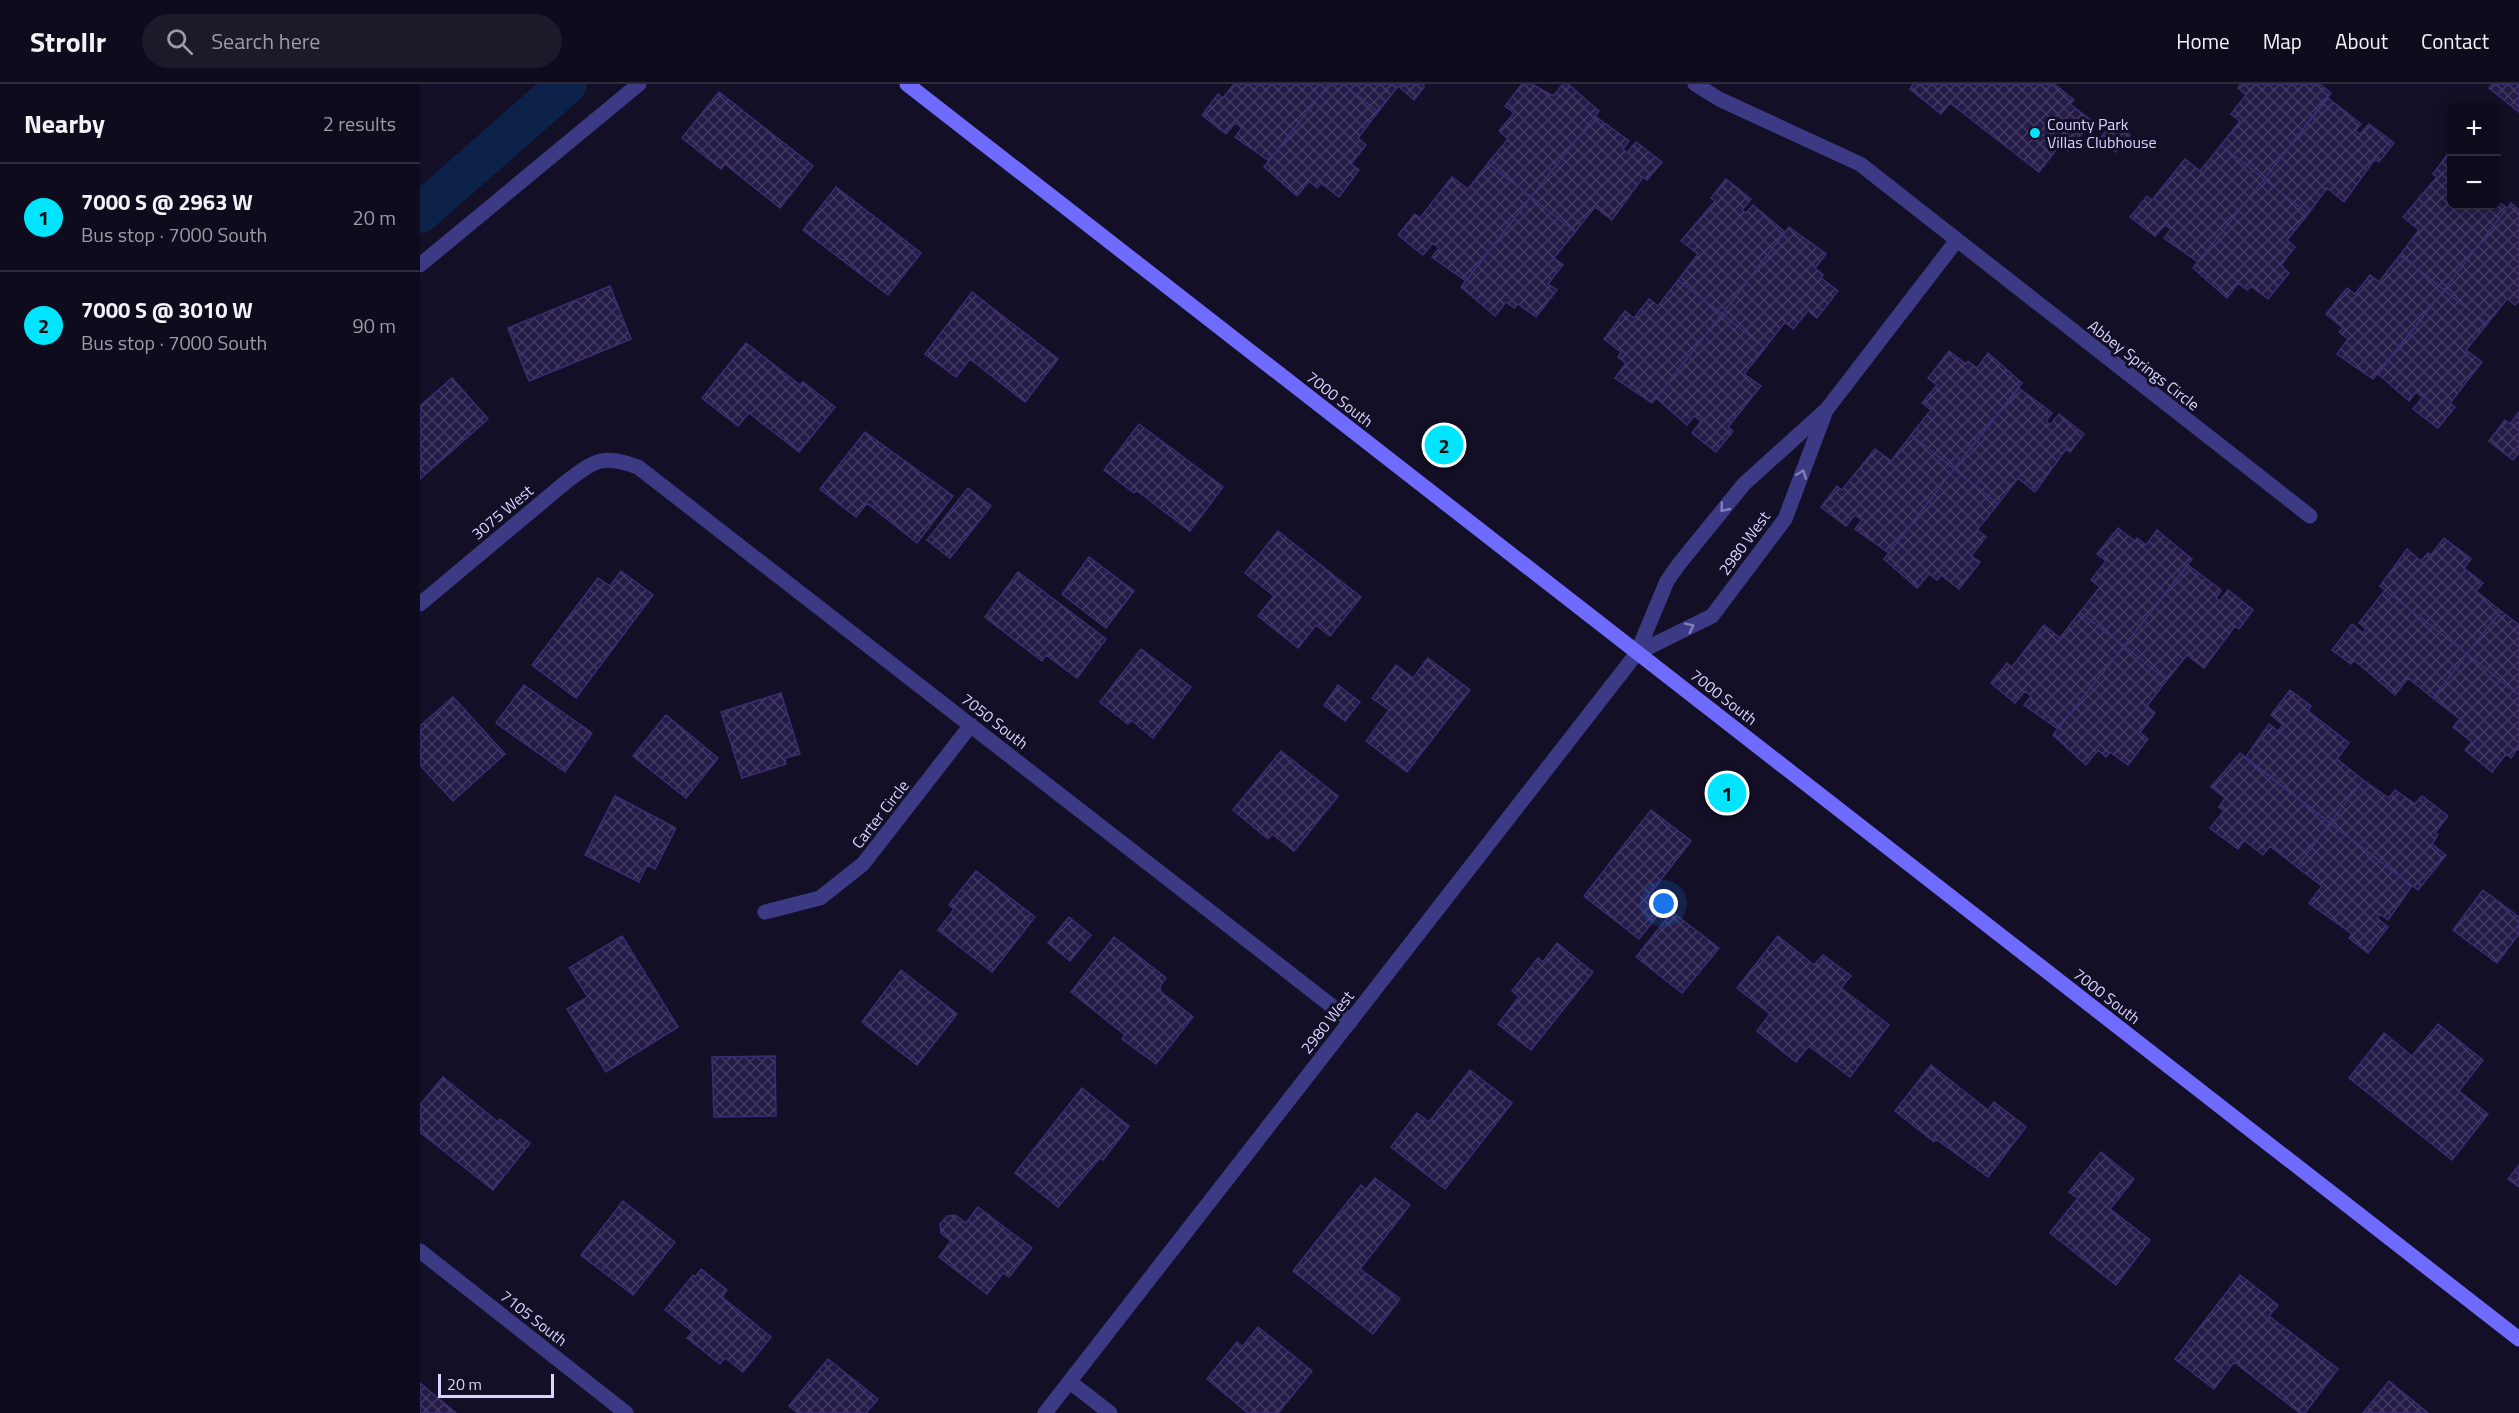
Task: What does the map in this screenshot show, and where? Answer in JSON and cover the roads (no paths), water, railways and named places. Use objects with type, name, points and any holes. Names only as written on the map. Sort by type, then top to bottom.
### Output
[{"type":"main road","name":"7000 South","points":[[907,84],[2519,1339]]},
{"type":"street","points":[[420,265],[639,84]]},
{"type":"street","name":"Abbey Springs Circle","points":[[1695,84],[1719,99],[1860,164],[2310,516]]},
{"type":"street","name":"2980 West","points":[[1046,1413],[1637,652],[1666,581],[1679,564],[1744,484],[1827,409],[1957,240]]},
{"type":"street","name":"2980 West","points":[[1637,652],[1712,616],[1785,519],[1827,409]]},
{"type":"street","name":"3075 West","points":[[420,604],[566,482],[591,464],[613,458]]},
{"type":"street","name":"7050 South","points":[[613,458],[638,467],[658,481],[1351,1021]]},
{"type":"street","name":"Carter Circle","points":[[765,912],[820,898],[863,864],[971,725]]},
{"type":"street","name":"7105 South","points":[[420,1251],[626,1413]]},
{"type":"street","points":[[1070,1382],[1110,1413]]},
{"type":"waterway","points":[[420,213],[567,84]]},
{"type":"place","name":"County Park Villas Clubhouse","points":[[2035,133]]},
{"type":"place","name":"7000 S @ 3010 W","points":[[1444,445]]},
{"type":"place","name":"7000 S @ 2963 W","points":[[1727,793]]}]
